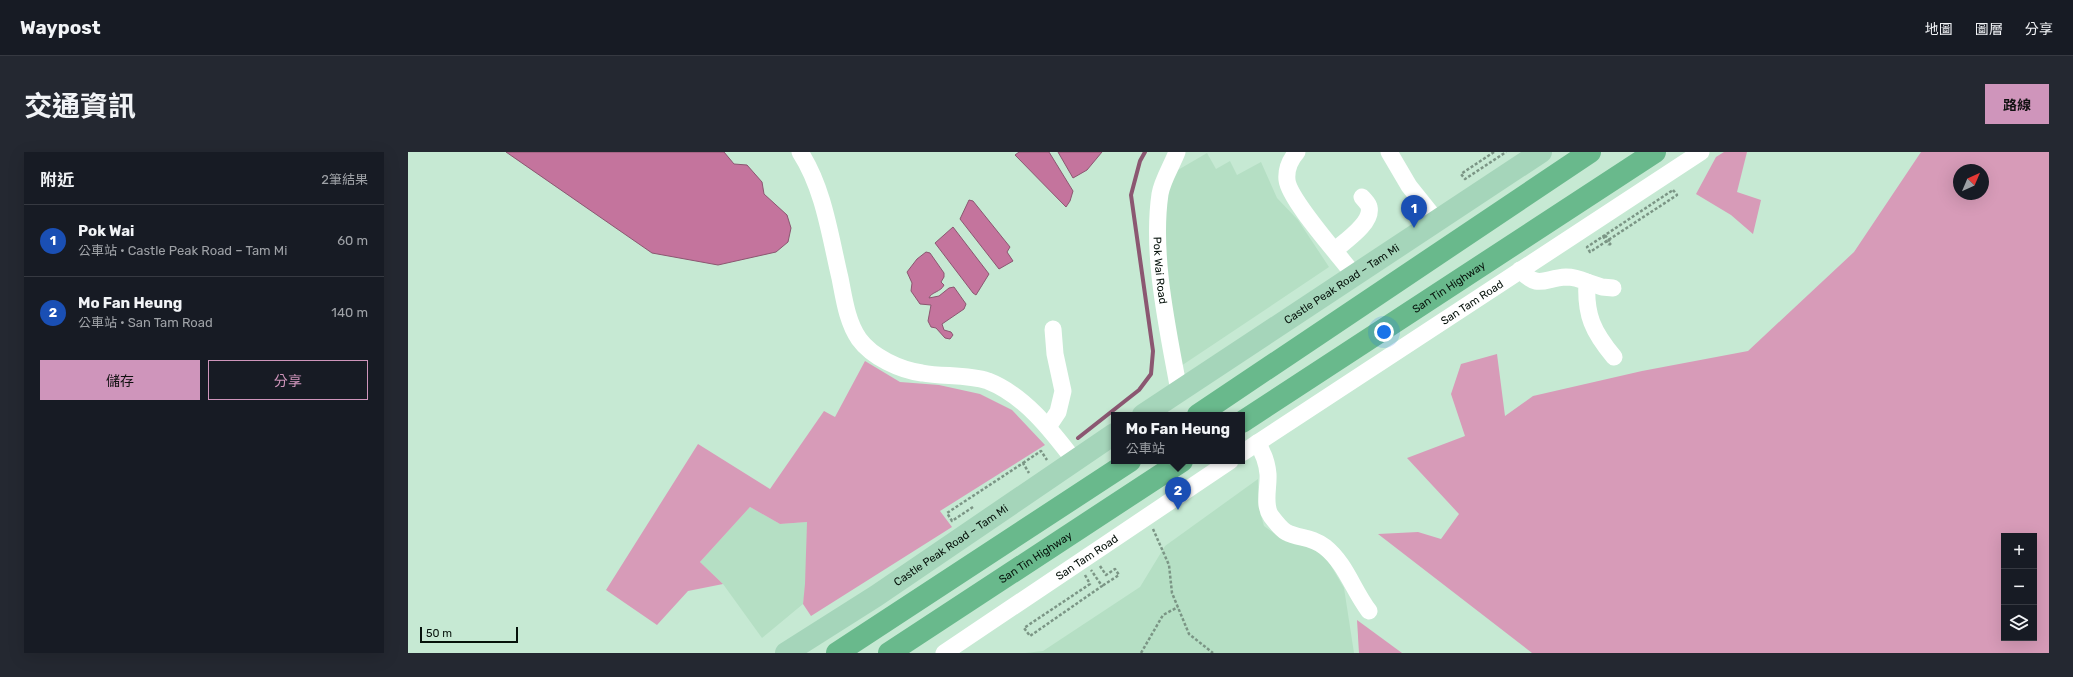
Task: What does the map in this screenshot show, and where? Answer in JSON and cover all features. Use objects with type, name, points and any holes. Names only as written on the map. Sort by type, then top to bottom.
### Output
[{"type":"highway","points":[[1202,412],[1590,152]]},
{"type":"highway","name":"San Tin Highway","points":[[1245,420],[1656,152]]},
{"type":"highway","points":[[837,653],[1125,464]]},
{"type":"highway","name":"San Tin Highway","points":[[889,653],[1177,464]]},
{"type":"main road","name":"Castle Peak Road – Tam Mi","points":[[1147,412],[1541,152]]},
{"type":"main road","name":"Castle Peak Road – Tam Mi","points":[[786,653],[876,596],[1111,436]]},
{"type":"street","points":[[800,152],[812,169],[820,193],[844,302],[859,339],[876,355],[898,366],[921,373],[950,375],[988,381],[1011,394],[1029,408],[1048,427],[1074,460]]},
{"type":"street","name":"Pok Wai Road","points":[[1177,152],[1160,193],[1157,236],[1169,337],[1179,391]]},
{"type":"street","points":[[1297,152],[1288,165],[1287,181],[1293,198],[1354,275]]},
{"type":"street","points":[[1389,152],[1409,186],[1437,221]]},
{"type":"street","name":"San Tam Road","points":[[1245,451],[1701,152]]},
{"type":"street","points":[[1335,250],[1365,225],[1369,215],[1369,207],[1362,197]]},
{"type":"street","points":[[1520,270],[1535,282],[1546,282],[1565,277],[1576,278],[1602,287],[1613,288]]},
{"type":"street","points":[[1588,282],[1586,300],[1590,323],[1602,343],[1614,357]]},
{"type":"street","points":[[1048,427],[1058,412],[1063,391],[1058,374],[1053,329]]},
{"type":"street","points":[[1257,443],[1264,454],[1268,474],[1267,509],[1271,516],[1285,531],[1316,540],[1326,548],[1344,567],[1357,596],[1370,611]]},
{"type":"street","name":"San Tam Road","points":[[944,653],[1226,464]]},
{"type":"path","points":[[1494,152],[1461,174],[1465,179],[1506,152]]},
{"type":"path","points":[[1674,190],[1677,195],[1590,252],[1587,246],[1605,235],[1674,190]]},
{"type":"path","points":[[1605,235],[1611,243],[1609,245],[1606,241]]},
{"type":"path","points":[[1023,463],[1041,451],[1047,460],[1041,464]]},
{"type":"path","points":[[1152,527],[1169,565],[1170,585],[1189,634],[1213,653]]},
{"type":"path","points":[[1098,563],[1106,575],[1115,569],[1119,575],[1102,586]]},
{"type":"path","points":[[1084,573],[1090,584]]},
{"type":"path","points":[[1141,653],[1163,615],[1178,607]]},
{"type":"shaded area","points":[[506,152],[724,152],[734,164],[747,165],[762,182],[764,194],[787,215],[791,228],[788,242],[776,252],[718,265],[652,253]]},
{"type":"shaded area","points":[[1019,152],[1049,152],[1073,191],[1070,201],[1066,207],[1015,155]]},
{"type":"shaded area","points":[[1058,152],[1102,152],[1087,170],[1073,178]]},
{"type":"shaded area","points":[[1724,152],[1747,152],[1737,192],[1761,200],[1753,234],[1731,215],[1696,194],[1716,157]]},
{"type":"shaded area","points":[[1921,152],[2049,152],[2049,653],[1532,653],[1378,534],[1418,532],[1441,539],[1459,514],[1407,458],[1465,436],[1451,394],[1461,364],[1497,354],[1505,416],[1533,396],[1642,371],[1748,351],[1854,252]]},
{"type":"shaded area","points":[[1207,153],[1216,169],[1230,161],[1237,175],[1261,162],[1277,198],[1298,220],[1329,267],[1181,366],[1160,235],[1171,174]]},
{"type":"shaded area","points":[[969,200],[973,201],[1010,247],[1007,252],[1013,261],[999,269],[960,219]]},
{"type":"shaded area","points":[[953,227],[989,274],[976,295],[935,243]]},
{"type":"shaded area","points":[[926,252],[930,253],[944,273],[944,277],[941,282],[944,285],[943,287],[932,294],[929,298],[939,296],[949,288],[954,287],[966,304],[964,309],[942,324],[944,330],[951,332],[953,335],[950,339],[945,338],[936,328],[931,327],[928,321],[931,305],[920,304],[911,291],[912,283],[907,272],[917,259]]},
{"type":"shaded area","points":[[865,361],[900,382],[939,385],[980,394],[1012,410],[1045,445],[940,511],[952,527],[811,616],[803,604],[807,522],[780,524],[750,507],[700,562],[723,584],[688,591],[657,625],[606,590],[698,444],[770,489],[824,411],[835,417]]},
{"type":"shaded area","points":[[1258,479],[1258,505],[1264,526],[1278,536],[1306,544],[1327,559],[1344,588],[1354,653],[1025,653],[1043,651],[1140,587],[1165,546]]},
{"type":"shaded area","points":[[750,507],[780,524],[807,522],[806,584],[803,604],[762,638],[723,584],[700,562]]},
{"type":"shaded area","points":[[1357,620],[1402,653],[1359,653]]},
{"type":"waterway","points":[[1111,412],[1139,390],[1151,374],[1153,351],[1131,195],[1140,161],[1145,152]]},
{"type":"waterway","points":[[1078,438],[1111,412]]},
{"type":"place","name":"Pok Wai","points":[[1414,228]]},
{"type":"place","name":"Mo Fan Heung","points":[[1178,510]]}]
